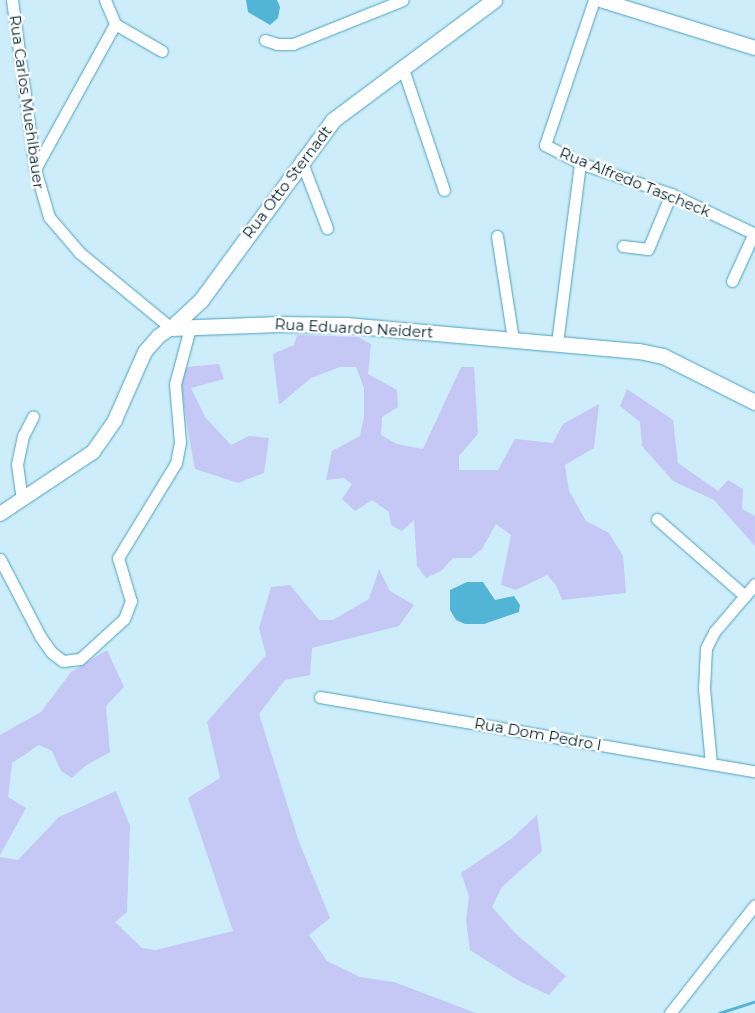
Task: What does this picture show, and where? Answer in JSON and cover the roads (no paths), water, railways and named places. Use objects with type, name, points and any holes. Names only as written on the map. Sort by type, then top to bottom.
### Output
[{"type":"main road","name":"Rua Otto Sternadt","points":[[171,328],[201,300],[302,160],[334,120],[402,66],[494,0]]},
{"type":"main road","name":"Rua Eduardo Neidert","points":[[171,328],[314,324],[652,352],[755,402]]},
{"type":"street","name":"Rua Carlos Muehlbauer","points":[[12,0],[34,169],[44,204],[57,228],[80,253],[171,328]]},
{"type":"street","points":[[105,0],[115,24],[162,51]]},
{"type":"street","points":[[265,40],[277,44],[293,44],[403,0]]},
{"type":"street","name":"Rua Alfredo Tascheck","points":[[594,0],[545,145],[580,163],[671,194],[755,233]]},
{"type":"street","points":[[600,0],[755,48]]},
{"type":"street","points":[[34,169],[115,24]]},
{"type":"street","points":[[402,66],[444,190]]},
{"type":"street","points":[[302,160],[327,228]]},
{"type":"street","points":[[557,343],[580,163]]},
{"type":"street","points":[[623,246],[648,249],[671,194]]},
{"type":"street","points":[[732,282],[755,233]]},
{"type":"street","points":[[497,236],[513,339]]},
{"type":"street","points":[[0,514],[93,452],[115,420],[145,352],[159,336],[171,328]]},
{"type":"street","points":[[0,559],[43,641],[57,657],[69,662],[85,655],[128,612],[130,595],[118,558],[176,463],[180,442],[175,384],[190,328]]},
{"type":"street","points":[[22,500],[17,464],[23,436],[33,416]]},
{"type":"street","points":[[657,519],[745,596]]},
{"type":"street","points":[[711,764],[704,689],[706,648],[714,632],[755,584]]},
{"type":"street","name":"Rua Dom Pedro I","points":[[320,697],[755,771]]},
{"type":"street","points":[[671,1012],[755,905]]},
{"type":"waterway","points":[[719,1013],[755,1001]]}]
